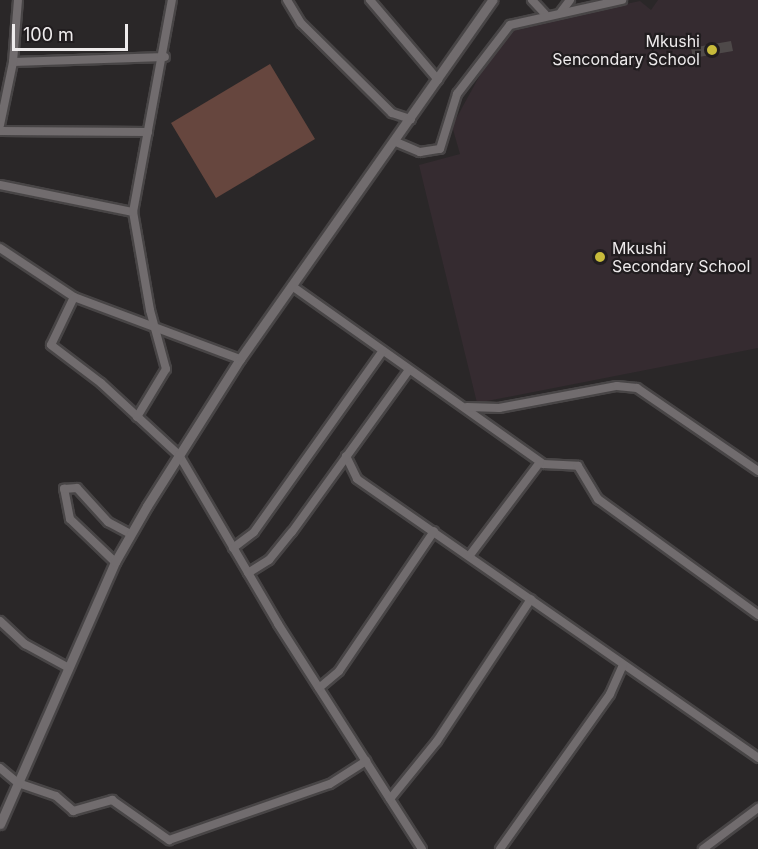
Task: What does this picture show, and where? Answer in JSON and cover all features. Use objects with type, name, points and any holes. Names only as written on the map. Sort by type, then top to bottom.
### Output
[{"type":"street","points":[[0,125],[14,62],[18,0]]},
{"type":"street","points":[[137,417],[166,369],[134,212],[148,132],[165,57],[172,0]]},
{"type":"street","points":[[287,0],[301,23],[392,113],[411,119]]},
{"type":"street","points":[[370,0],[438,80]]},
{"type":"street","points":[[0,824],[116,562],[131,534],[240,359],[396,142],[492,0]]},
{"type":"street","points":[[561,12],[570,0]]},
{"type":"street","points":[[396,142],[420,152],[441,149],[457,94],[507,27],[545,14],[622,0]]},
{"type":"street","points":[[531,1],[545,14]]},
{"type":"street","points":[[14,62],[165,57]]},
{"type":"street","points":[[0,131],[148,132]]},
{"type":"street","points":[[0,185],[134,212]]},
{"type":"street","points":[[0,248],[74,297],[240,359]]},
{"type":"street","points":[[292,286],[540,462],[552,467],[578,466],[598,500],[758,615]]},
{"type":"street","points":[[74,297],[51,345],[101,383],[179,455],[319,688],[422,849]]},
{"type":"street","points":[[233,548],[254,532],[382,352]]},
{"type":"street","points":[[249,573],[278,550],[409,370]]},
{"type":"street","points":[[463,407],[499,408],[617,386],[637,388],[758,471]]},
{"type":"street","points":[[346,456],[357,479],[470,555],[758,758]]},
{"type":"street","points":[[470,555],[540,462]]},
{"type":"street","points":[[116,562],[70,519],[64,489],[77,488],[108,522],[131,534]]},
{"type":"street","points":[[319,688],[339,671],[434,531]]},
{"type":"street","points":[[390,799],[437,741],[468,687],[531,599]]},
{"type":"street","points":[[0,621],[25,644],[69,668]]},
{"type":"street","points":[[500,849],[610,694],[623,665]]},
{"type":"street","points":[[0,768],[18,783],[56,796],[73,811],[112,800],[169,840],[322,787],[366,761]]},
{"type":"street","points":[[704,849],[758,808]]},
{"type":"shaded area","name":"Mkushi Secondary School","points":[[658,0],[758,0],[758,348],[477,403],[419,165],[460,154],[452,126],[491,55],[517,27],[640,1],[651,10]]},
{"type":"shaded area","points":[[270,64],[315,139],[216,198],[171,123]]},
{"type":"building","name":"Mkushi Sencondary School","points":[[731,41],[733,51],[693,58],[691,48]]},
{"type":"place","name":"Mkushi Sencondary School","points":[[712,50]]},
{"type":"place","name":"Mkushi Secondary School","points":[[600,257]]}]
